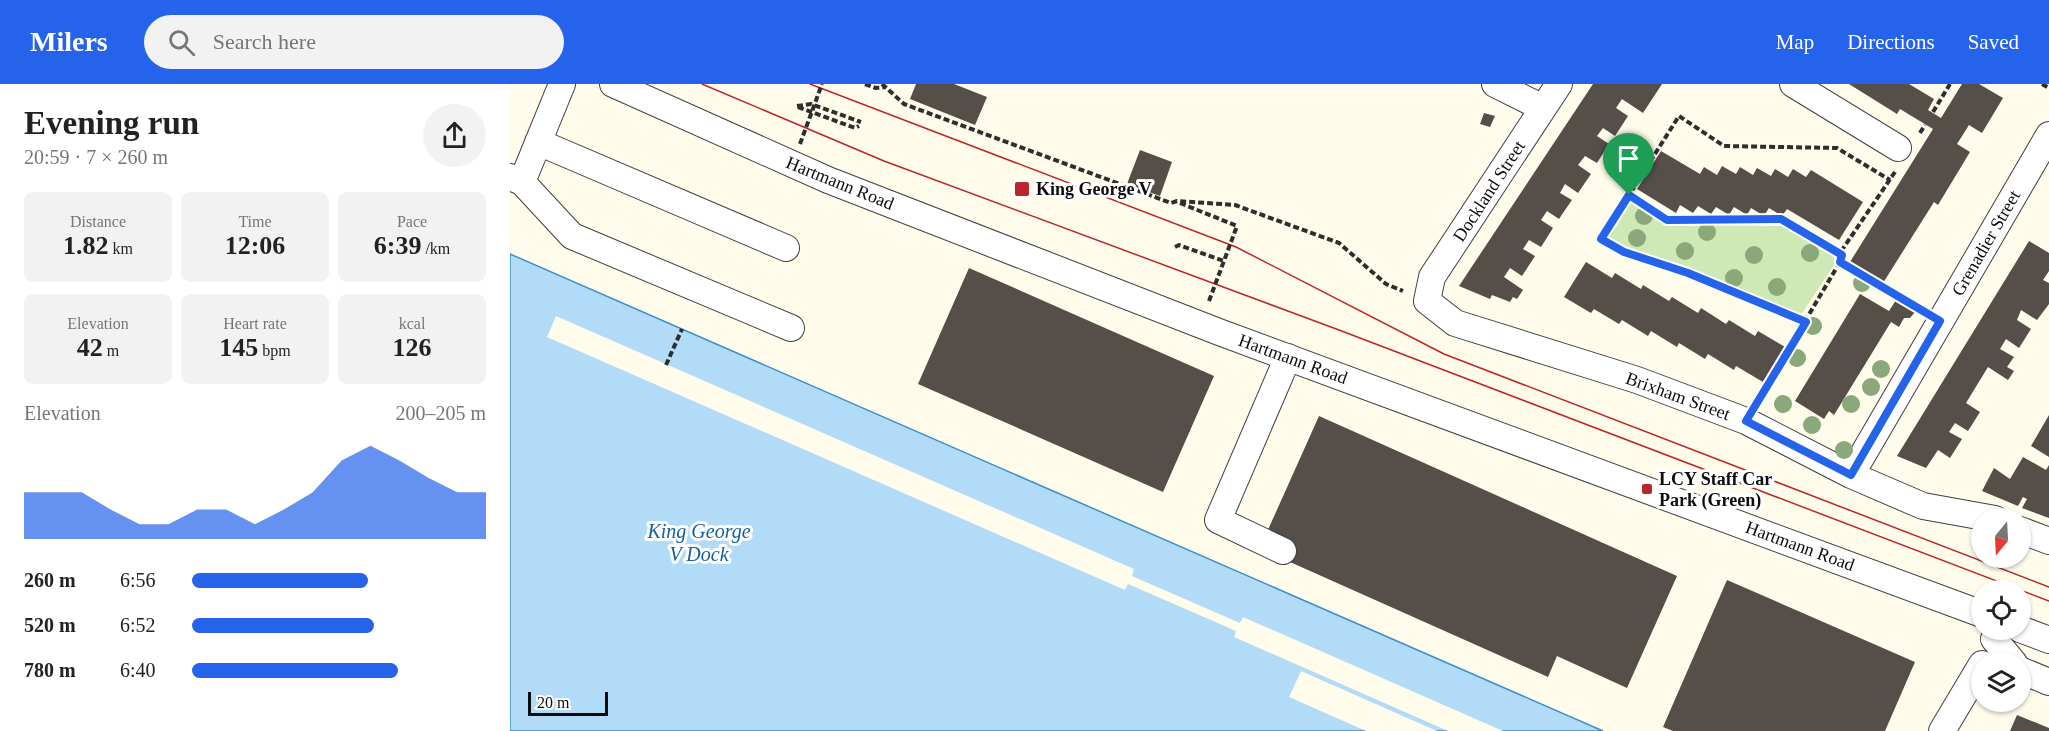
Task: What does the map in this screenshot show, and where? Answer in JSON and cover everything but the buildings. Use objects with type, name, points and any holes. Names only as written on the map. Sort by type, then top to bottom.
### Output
[{"type":"street","points":[[562,84],[538,142],[516,179],[572,236],[791,328]]},
{"type":"street","name":"Hartmann Road","points":[[613,84],[828,180],[1288,357],[1971,610]]},
{"type":"street","points":[[1495,84],[1543,108]]},
{"type":"street","name":"Dockland Street","points":[[1420,298],[1559,84]]},
{"type":"street","points":[[1793,84],[1899,155]]},
{"type":"street","name":"Grenadier Street","points":[[1851,475],[2049,135]]},
{"type":"street","points":[[538,142],[786,248]]},
{"type":"street","name":"Brixham Street","points":[[1420,298],[1455,323],[1637,380],[1746,421],[1851,475],[1923,506],[1971,515]]},
{"type":"street","points":[[1283,551],[1218,520],[1288,357]]},
{"type":"street","points":[[2031,535],[2049,542]]},
{"type":"street","points":[[2031,675],[2049,682]]},
{"type":"street","points":[[1942,731],[1971,682]]},
{"type":"path","points":[[800,144],[822,84]]},
{"type":"path","points":[[866,84],[876,88],[887,86],[904,104],[1171,203],[1177,201],[1235,205],[1339,243],[1386,284],[1420,298]]},
{"type":"path","points":[[1933,112],[1950,84]]},
{"type":"path","points":[[2042,84],[2049,88]]},
{"type":"path","points":[[810,104],[860,124],[855,128],[812,111],[797,106],[810,104]]},
{"type":"path","points":[[1806,322],[1688,273],[1624,252],[1601,239],[1679,116],[1724,146],[1837,148],[1890,180]]},
{"type":"path","points":[[1746,421],[1806,322],[1842,255],[1890,180],[1899,155]]},
{"type":"path","points":[[1629,195],[1667,220],[1781,219],[1842,255]]},
{"type":"path","points":[[1177,201],[1237,226],[1209,301]]},
{"type":"path","points":[[1175,247],[1179,245],[1224,261]]},
{"type":"path","points":[[1840,262],[1940,321]]},
{"type":"path","points":[[666,365],[682,329]]},
{"type":"green space","points":[[1632,201],[1666,225],[1784,226],[1834,255],[1834,265],[1801,315],[1700,272],[1629,250],[1608,236]]},
{"type":"water","name":"King George V Dock","points":[[510,254],[1603,731],[510,731]]},
{"type":"pier","points":[[556,316],[1134,569],[1132,576],[1240,623],[1243,617],[1503,731],[1448,731],[1234,637],[1236,631],[1128,584],[1125,590],[547,337]]},
{"type":"pier","points":[[1301,671],[1437,731],[1366,731],[1289,697]]},
{"type":"tram line","points":[[702,84],[884,161],[1339,330],[2049,601]]},
{"type":"tram line","points":[[810,84],[1236,247],[1444,354],[2049,587]]},
{"type":"place","name":"King George V","points":[[1022,189]]},
{"type":"place","name":"LCY Staff Car Park (Green)","points":[[1647,489]]},
{"type":"route","points":[[1629,195],[1667,220],[1781,219],[1842,255],[1840,262],[1940,321],[1851,475],[1746,421],[1806,322],[1688,273],[1624,252],[1601,239],[1629,195]]}]
